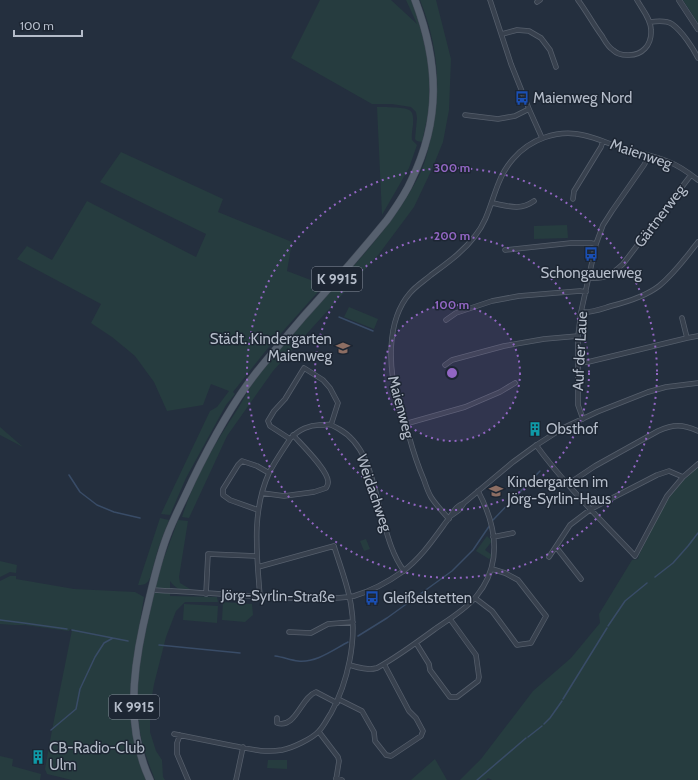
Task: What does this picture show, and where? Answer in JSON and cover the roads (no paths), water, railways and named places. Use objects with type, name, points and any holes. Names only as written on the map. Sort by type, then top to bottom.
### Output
[{"type":"main road","name":"K 9915","points":[[150,780],[139,750],[136,736],[134,720],[135,672],[151,590],[167,536],[206,453],[233,406],[259,368],[387,220],[404,195],[419,164],[432,116],[434,93],[430,48],[415,0]]},
{"type":"street","points":[[490,0],[507,52],[542,138]]},
{"type":"street","points":[[578,0],[609,47],[618,53],[632,55],[644,51],[651,39],[650,22],[637,0]]},
{"type":"street","points":[[679,0],[698,29]]},
{"type":"street","points":[[650,22],[658,20],[672,24],[692,46],[698,58]]},
{"type":"street","points":[[502,34],[516,30],[529,31],[540,38],[550,50],[556,67]]},
{"type":"street","points":[[465,115],[498,119],[515,116],[529,109]]},
{"type":"street","name":"Maienweg","points":[[450,517],[434,502],[430,496],[398,405],[393,382],[391,358],[396,317],[410,294],[419,285],[455,257],[476,235],[485,221],[499,182],[506,168],[514,157],[526,147],[542,138],[572,133],[584,135],[669,162],[698,180]]},
{"type":"street","name":"Maienweg","points":[[573,200],[574,192],[601,147],[603,141]]},
{"type":"street","name":"Auf der Laue","points":[[583,419],[578,405],[578,336],[581,312],[596,244],[603,225],[649,156]]},
{"type":"street","name":"Gärtnerweg","points":[[589,278],[604,278],[612,274],[622,264],[691,175]]},
{"type":"street","points":[[492,203],[515,208],[523,207],[534,201]]},
{"type":"street","points":[[581,312],[592,312],[646,294],[673,273],[698,242]]},
{"type":"street","points":[[505,250],[571,243],[596,244]]},
{"type":"street","points":[[446,320],[456,312],[492,301],[555,292],[586,292]]},
{"type":"street","points":[[682,318],[687,338]]},
{"type":"street","points":[[445,366],[452,360],[504,346],[544,339],[578,336]]},
{"type":"street","points":[[579,363],[698,336]]},
{"type":"street","points":[[260,597],[256,556],[258,510],[262,493],[269,473],[291,437],[306,428],[316,425],[331,425],[338,403],[330,388],[322,380],[304,368],[285,398],[268,420],[270,426],[291,437],[316,460],[327,476],[328,483],[326,488],[314,492],[284,496],[262,493]]},
{"type":"street","points":[[405,424],[465,406],[500,392],[515,383]]},
{"type":"street","name":"Jörg-Syrlin-Straße","points":[[151,590],[260,597],[315,598],[350,596],[375,588],[404,571],[417,559],[450,517],[464,503],[500,472],[536,445],[563,428],[596,412],[648,392],[666,387],[698,383]]},
{"type":"street","name":"Weidachweg","points":[[331,425],[346,433],[358,446],[370,470],[383,520],[395,556],[404,571]]},
{"type":"street","points":[[568,484],[595,466],[669,426],[677,425],[689,427],[698,431]]},
{"type":"street","points":[[536,445],[568,484],[635,556],[667,496],[683,477],[698,464]]},
{"type":"street","points":[[258,510],[230,500],[223,495],[223,490],[242,461],[257,466],[269,473]]},
{"type":"street","points":[[549,557],[570,525],[591,509],[657,475],[669,471],[683,477]]},
{"type":"street","points":[[349,665],[372,670],[377,668],[416,644],[461,611],[475,598],[486,582],[492,569],[494,549],[490,520],[478,491]]},
{"type":"street","points":[[493,537],[513,533]]},
{"type":"street","name":"Jörg-Syrlin-Straße","points":[[258,567],[334,546],[350,596]]},
{"type":"street","points":[[556,547],[581,579]]},
{"type":"street","name":"Jörg-Syrlin-Straße","points":[[206,594],[208,554],[256,556]]},
{"type":"street","points":[[475,598],[492,611],[517,645],[531,643],[546,616],[518,580],[505,573],[492,569]]},
{"type":"street","points":[[174,734],[263,751],[283,750],[304,742],[319,732],[326,723],[337,701],[349,665],[353,637],[352,606],[350,596]]},
{"type":"street","points":[[416,644],[429,664],[430,670],[450,697],[457,697],[478,681],[479,677],[476,655],[450,619]]},
{"type":"street","points":[[289,632],[311,633],[328,624],[352,622]]},
{"type":"street","points":[[277,718],[277,724],[281,725],[289,722],[311,694],[316,692],[362,711],[374,732],[375,741],[386,755],[391,756],[421,736],[423,731],[416,718],[409,710],[384,664]]},
{"type":"street","points":[[319,732],[338,757],[339,762],[336,779],[342,780]]},
{"type":"street","points":[[180,735],[177,743],[177,754],[188,780]]},
{"type":"street","points":[[236,780],[243,748]]},
{"type":"waterway","points":[[339,317],[373,331]]},
{"type":"waterway","points":[[493,520],[540,471]]},
{"type":"waterway","points":[[69,475],[80,492],[97,505],[114,512],[140,518]]},
{"type":"waterway","points":[[358,636],[387,618],[452,571],[473,550],[490,525]]},
{"type":"waterway","points":[[655,577],[673,563],[698,533]]},
{"type":"waterway","points":[[608,626],[625,601],[647,583]]},
{"type":"waterway","points":[[0,620],[67,629]]},
{"type":"waterway","points":[[563,699],[607,628]]},
{"type":"waterway","points":[[72,630],[128,641]]},
{"type":"waterway","points":[[51,730],[76,709],[80,689],[95,657],[104,643],[113,638]]},
{"type":"waterway","points":[[275,656],[298,661],[311,660],[318,658],[348,642]]},
{"type":"waterway","points":[[159,645],[240,653]]},
{"type":"waterway","points":[[544,724],[562,701]]},
{"type":"waterway","points":[[528,737],[542,726]]},
{"type":"waterway","points":[[477,780],[526,738]]},
{"type":"place","name":"Maienweg Nord","points":[[522,98]]},
{"type":"place","name":"Schongauerweg","points":[[591,254]]},
{"type":"place","name":"Städt. Kindergarten Maienweg","points":[[343,348]]},
{"type":"place","name":"Obsthof","points":[[535,429]]},
{"type":"place","name":"Kindergarten im Jörg-Syrlin-Haus","points":[[496,491]]},
{"type":"place","name":"Gleißelstetten","points":[[372,598]]},
{"type":"place","name":"CB-Radio-Club Ulm","points":[[38,757]]}]
